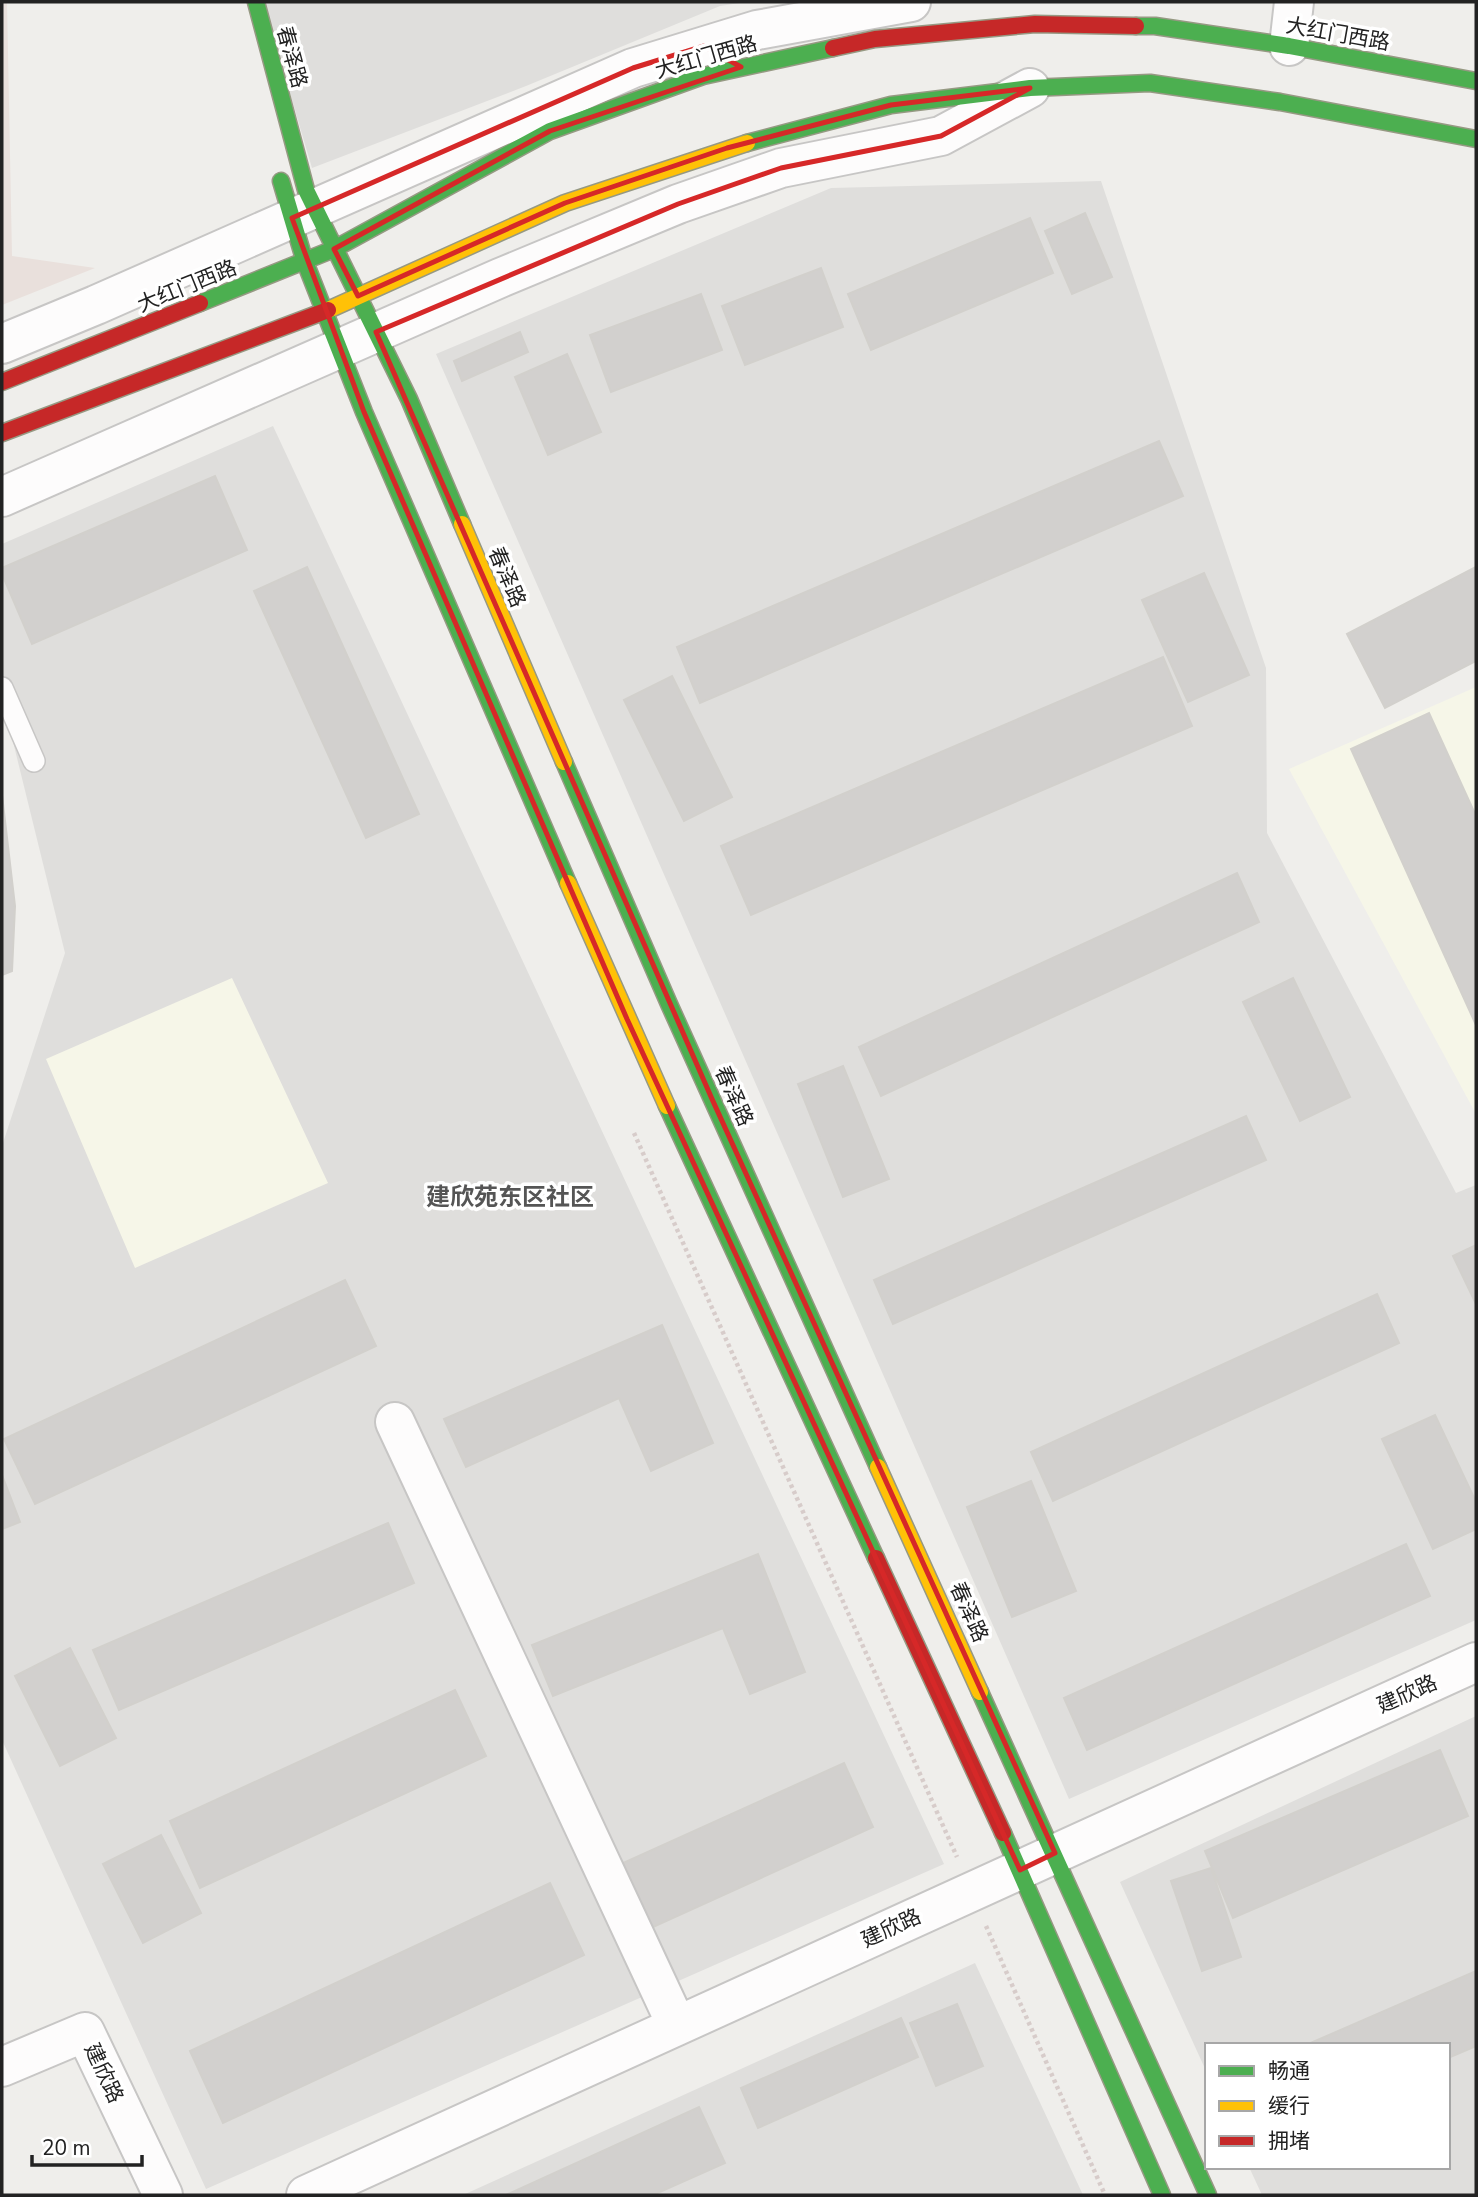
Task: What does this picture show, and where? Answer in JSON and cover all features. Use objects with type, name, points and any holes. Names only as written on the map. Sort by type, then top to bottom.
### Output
[{"type":"street","name":"春泽路","points":[[256,2],[306,190],[303,214],[305,262],[364,412],[627,1019],[1020,1870],[1162,2195]]},
{"type":"street","points":[[2,344],[633,68],[757,30],[911,2]]},
{"type":"street","points":[[1289,46],[1294,2]]},
{"type":"street","name":"大红门西路","points":[[2,382],[334,249],[550,131],[704,76],[876,38],[1035,24],[1060,13],[1289,46],[1476,81]]},
{"type":"street","points":[[704,46],[741,67]]},
{"type":"street","points":[[632,102],[651,62]]},
{"type":"street","points":[[2,433],[326,311],[565,203],[727,148],[891,105],[1030,88],[1150,83],[1280,102],[1476,139]]},
{"type":"street","points":[[2,497],[500,278],[678,204],[781,168],[942,135],[1030,88]]},
{"type":"street","name":"春泽路","points":[[277,167],[303,214],[334,249],[409,399],[669,1004],[1208,2195]]},
{"type":"street","points":[[395,1422],[677,2026]]},
{"type":"street","name":"建欣路","points":[[306,2195],[1476,1662]]},
{"type":"street","name":"建欣路","points":[[2,2067],[85,2032],[163,2195]]},
{"type":"lane","points":[[2,688],[34,761]]},
{"type":"path","points":[[630,1124],[1105,2195]]},
{"type":"highlighted area","points":[[704,46],[741,67],[550,131],[334,249],[358,296],[565,203],[727,148],[891,105],[1030,88],[941,136],[781,168],[678,204],[376,332],[712,1099],[1055,1853],[1020,1870],[627,1019],[364,412],[292,218],[633,68]]},
{"type":"shaded area","points":[[2,2],[7,2],[12,256],[95,268],[2,305]]},
{"type":"shaded area","points":[[263,2],[746,2],[720,6],[526,86],[312,168]]},
{"type":"shaded area","points":[[1101,181],[1266,668],[1267,833],[1456,1193],[1476,1185],[1476,1620],[1069,1799],[436,354],[831,188]]},
{"type":"shaded area","points":[[273,426],[944,1864],[206,2189],[2,1740],[2,1146],[65,953],[2,697],[2,544]]},
{"type":"shaded area","points":[[1476,687],[1476,1114],[1289,769]]},
{"type":"shaded area","points":[[232,978],[328,1183],[135,1268],[46,1059]]},
{"type":"shaded area","points":[[1476,1716],[1476,2195],[1262,2195],[1250,2169],[1450,2169],[1450,2043],[1205,2043],[1205,2069],[1120,1882]]},
{"type":"shaded area","points":[[975,1963],[1083,2195],[463,2195]]},
{"type":"building","points":[[1085,213],[1112,277],[1072,294],[1045,231]]},
{"type":"building","points":[[1030,218],[1053,273],[871,350],[848,294]]},
{"type":"building","points":[[821,268],[843,327],[745,365],[722,306]]},
{"type":"building","points":[[701,294],[722,350],[611,392],[590,335]]},
{"type":"building","points":[[520,332],[528,352],[462,381],[454,361]]},
{"type":"building","points":[[567,354],[601,432],[548,455],[515,377]]},
{"type":"building","points":[[1159,441],[1183,496],[700,703],[677,647]]},
{"type":"building","points":[[215,476],[247,550],[32,644],[2,574],[2,568]]},
{"type":"building","points":[[307,567],[419,814],[366,838],[254,591]]},
{"type":"building","points":[[1476,567],[1476,661],[1385,708],[1347,634]]},
{"type":"building","points":[[1204,573],[1249,675],[1188,702],[1142,600]]},
{"type":"building","points":[[1163,657],[1192,726],[751,915],[721,846]]},
{"type":"building","points":[[672,676],[732,797],[684,821],[624,700]]},
{"type":"building","points":[[1429,713],[1476,816],[1476,1025],[1351,749]]},
{"type":"building","points":[[2,795],[15,906],[12,971],[2,975]]},
{"type":"building","points":[[1237,873],[1259,922],[881,1096],[859,1047]]},
{"type":"building","points":[[1293,978],[1350,1097],[1300,1121],[1243,1002]]},
{"type":"building","points":[[843,1066],[889,1179],[843,1197],[798,1084]]},
{"type":"building","points":[[1246,1116],[1266,1160],[893,1324],[874,1280]]},
{"type":"building","points":[[1476,1245],[1476,1304],[1453,1256]]},
{"type":"building","points":[[345,1280],[376,1346],[35,1504],[4,1439]]},
{"type":"building","points":[[1377,1294],[1399,1343],[1053,1501],[1031,1452]]},
{"type":"building","points":[[662,1325],[713,1443],[651,1471],[619,1398],[466,1467],[444,1419]]},
{"type":"building","points":[[1435,1415],[1476,1502],[1476,1529],[1433,1549],[1382,1439]]},
{"type":"building","points":[[2,1475],[20,1522],[2,1529]]},
{"type":"building","points":[[1031,1481],[1076,1591],[1012,1617],[967,1507]]},
{"type":"building","points":[[388,1523],[414,1583],[119,1710],[93,1650]]},
{"type":"building","points":[[1406,1544],[1430,1596],[1087,1750],[1064,1698]]},
{"type":"building","points":[[758,1554],[805,1672],[750,1694],[723,1628],[553,1696],[532,1645]]},
{"type":"building","points":[[70,1648],[116,1738],[60,1766],[15,1676]]},
{"type":"building","points":[[455,1690],[486,1756],[200,1888],[170,1821]]},
{"type":"building","points":[[1440,1750],[1468,1816],[1233,1918],[1205,1851]]},
{"type":"building","points":[[844,1763],[873,1827],[651,1928],[621,1864]]},
{"type":"building","points":[[161,1835],[201,1913],[143,1943],[103,1864]]},
{"type":"building","points":[[1211,1868],[1241,1957],[1202,1971],[1171,1881]]},
{"type":"building","points":[[550,1883],[584,1955],[223,2123],[190,2051]]},
{"type":"building","points":[[1476,1971],[1476,2046],[1450,2057],[1450,2043],[1311,2043]]},
{"type":"building","points":[[957,2004],[983,2066],[936,2086],[910,2023]]},
{"type":"building","points":[[901,2018],[918,2057],[758,2128],[741,2088]]},
{"type":"building","points":[[699,2107],[725,2163],[653,2195],[506,2195]]},
{"type":"traffic: fast","points":[[256,2],[306,190],[409,399],[462,524]]},
{"type":"traffic: fast","points":[[1136,26],[1155,26],[1289,46],[1476,81]]},
{"type":"traffic: fast","points":[[200,303],[334,249],[550,131],[703,76],[833,48]]},
{"type":"traffic: fast","points":[[747,143],[891,105],[1030,88],[1150,83],[1280,102],[1476,139]]},
{"type":"traffic: fast","points":[[281,181],[305,262],[364,412],[568,883]]},
{"type":"traffic: fast","points":[[564,762],[669,1004],[878,1467]]},
{"type":"traffic: fast","points":[[667,1106],[876,1558]]},
{"type":"traffic: fast","points":[[980,1692],[1208,2195]]},
{"type":"traffic: fast","points":[[1003,1833],[1162,2195]]},
{"type":"traffic: slow","points":[[328,310],[565,203],[747,143]]},
{"type":"traffic: slow","points":[[462,524],[564,762]]},
{"type":"traffic: slow","points":[[568,883],[667,1106]]},
{"type":"traffic: slow","points":[[878,1467],[980,1692]]},
{"type":"traffic: jam","points":[[833,48],[875,39],[1035,24],[1136,26]]},
{"type":"traffic: jam","points":[[2,382],[200,303]]},
{"type":"traffic: jam","points":[[2,433],[328,310]]},
{"type":"traffic: jam","points":[[876,1558],[1003,1833]]},
{"type":"district","name":"建欣苑东区社区","points":[[510,1197]]}]
